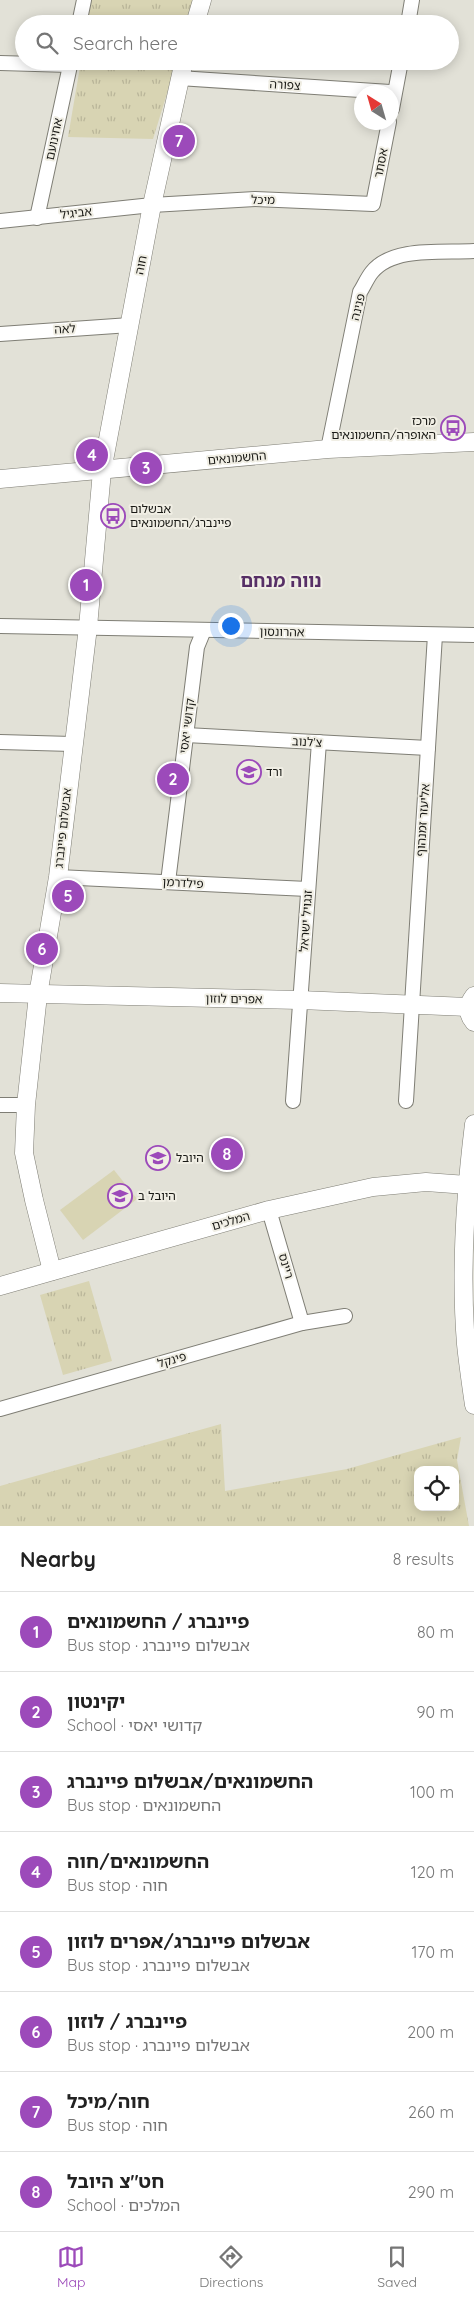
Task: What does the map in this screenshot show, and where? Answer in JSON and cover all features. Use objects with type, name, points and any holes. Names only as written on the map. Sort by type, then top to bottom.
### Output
[{"type":"street","points":[[81,15],[84,0]]},
{"type":"street","points":[[198,15],[202,0]]},
{"type":"street","points":[[410,15],[412,0]]},
{"type":"street","points":[[0,63],[15,63]]},
{"type":"street","name":"אחינועם","points":[[37,218],[69,70]]},
{"type":"street","name":"חוה","points":[[102,470],[152,205],[181,70]]},
{"type":"street","points":[[394,85],[398,70]]},
{"type":"street","name":"צפורה","points":[[179,78],[354,90]]},
{"type":"street","name":"אסתר","points":[[373,204],[387,130]]},
{"type":"street","name":"מיכל","points":[[152,205],[255,199],[373,204]]},
{"type":"street","name":"אביגיל","points":[[0,221],[152,205]]},
{"type":"street","name":"פנינה","points":[[328,449],[360,292],[372,272],[384,261],[398,255],[474,251]]},
{"type":"street","name":"לאה","points":[[0,334],[130,326]]},
{"type":"street","name":"החשמונאים","points":[[0,479],[328,449],[474,442]]},
{"type":"street","name":"אבשלום פיינברג","points":[[52,1271],[24,1153],[26,1105],[38,994],[58,877],[72,744],[88,627],[102,470]]},
{"type":"street","name":"אהרונסון","points":[[0,626],[474,635]]},
{"type":"street","name":"קדושי יאסי","points":[[168,882],[197,647],[204,630]]},
{"type":"street","name":"אליעזר זמנהוף","points":[[406,1101],[410,1005],[436,635]]},
{"type":"street","name":"צ'לנוב","points":[[186,736],[428,748]]},
{"type":"street","points":[[0,742],[72,744]]},
{"type":"street","name":"זנגויל ישראל","points":[[293,1100],[319,742]]},
{"type":"street","name":"פילדרמן","points":[[58,877],[308,889]]},
{"type":"street","name":"אפרים לוזון","points":[[0,993],[300,1000],[472,1008]]},
{"type":"street","points":[[0,1104],[26,1105]]},
{"type":"street","points":[[474,1124],[467,1185],[464,1240],[466,1344],[474,1404]]},
{"type":"street","name":"המלכים","points":[[0,1286],[270,1210],[373,1187],[426,1182],[467,1185]]},
{"type":"street","name":"ריינס","points":[[270,1210],[302,1323]]},
{"type":"street","name":"פינקל","points":[[0,1409],[302,1323],[344,1316]]},
{"type":"green space","points":[[91,0],[196,0],[191,15],[88,15]]},
{"type":"green space","points":[[79,70],[174,70],[153,139],[68,137]]},
{"type":"green space","points":[[114,1170],[137,1199],[83,1240],[60,1210]]},
{"type":"green space","points":[[89,1281],[112,1361],[63,1375],[40,1295]]},
{"type":"green space","points":[[221,1424],[225,1491],[347,1469],[461,1437],[457,1460],[458,1466],[414,1466],[414,1511],[459,1511],[459,1471],[469,1526],[0,1526],[0,1486]]},
{"type":"place","name":"חוה/מיכל","points":[[179,141]]},
{"type":"place","name":"מרכז האופרה/החשמונאים","points":[[453,428]]},
{"type":"place","name":"החשמונאים/חוה","points":[[92,455]]},
{"type":"place","name":"החשמונאים/אבשלום פיינברג","points":[[146,468]]},
{"type":"place","name":"אבשלום פיינברג/החשמונאים","points":[[113,516]]},
{"type":"place","name":"פיינברג / החשמונאים","points":[[86,585]]},
{"type":"place","name":"ורד","points":[[249,772]]},
{"type":"place","name":"יקינטון","points":[[173,779]]},
{"type":"place","name":"אבשלום פיינברג/אפרים לוזון","points":[[68,896]]},
{"type":"place","name":"פיינברג / לוזון","points":[[42,949]]},
{"type":"place","name":"חט\"צ היובל","points":[[227,1154]]},
{"type":"place","name":"היובל","points":[[158,1158]]},
{"type":"place","name":"היובל ב","points":[[120,1196]]},
{"type":"district","name":"נווה מנחם","points":[[281,581]]}]
